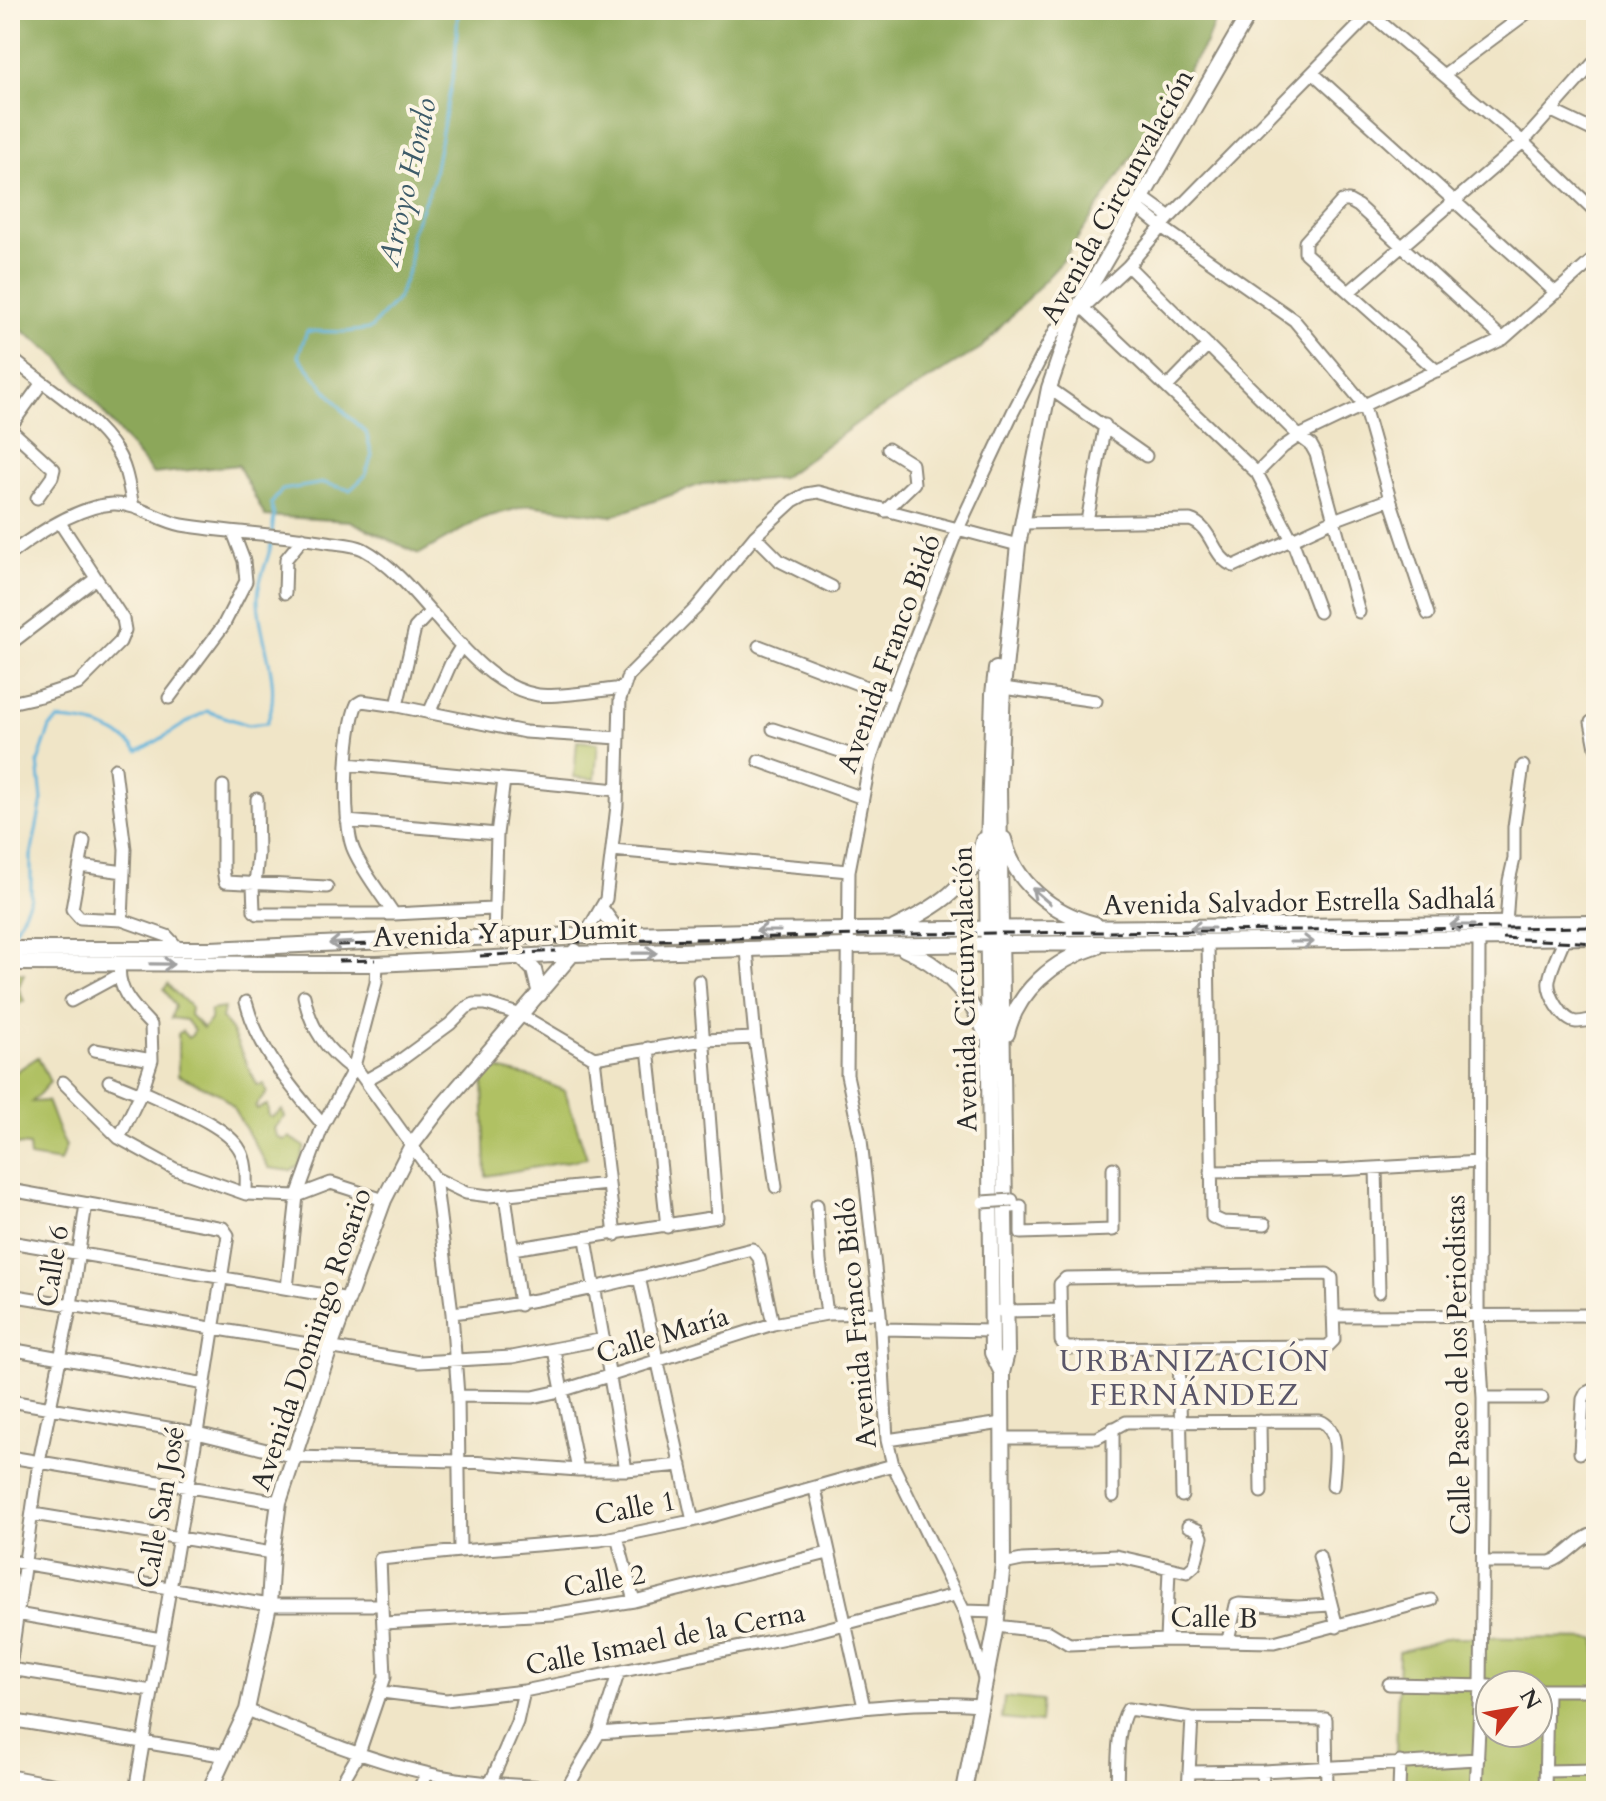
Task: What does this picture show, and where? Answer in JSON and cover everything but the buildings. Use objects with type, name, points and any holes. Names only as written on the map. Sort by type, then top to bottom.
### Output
[{"type":"main road","name":"Avenida Circunvalación","points":[[994,816],[1018,545],[1049,388],[1079,311],[1139,201],[1251,10]]},
{"type":"main road","name":"Avenida Circunvalación","points":[[1002,1373],[992,1353],[992,1331],[998,1311],[993,694],[1011,603]]},
{"type":"main road","points":[[890,930],[932,909],[960,885],[973,868],[994,816]]},
{"type":"main road","points":[[994,816],[1018,870],[1032,889],[1050,905],[1111,936]]},
{"type":"main road","points":[[602,910],[615,928],[630,934]]},
{"type":"main road","name":"Avenida Salvador Estrella Sadhalá","points":[[995,937],[1596,923]]},
{"type":"main road","name":"Avenida Yapur Dumit","points":[[10,963],[56,955],[494,937],[890,930],[995,937]]},
{"type":"main road","name":"Avenida Domingo Rosario","points":[[209,1791],[247,1710],[269,1605],[279,1502],[330,1348],[384,1200],[412,1145],[540,994],[585,935]]},
{"type":"main road","points":[[997,1052],[1016,1008],[1046,972],[1111,936]]},
{"type":"main road","name":"Avenida Salvador Estrella Sadhalá","points":[[1111,936],[1208,942],[1596,937]]},
{"type":"main road","name":"Avenida Yapur Dumit","points":[[10,949],[120,969],[377,964],[572,954],[896,946],[995,937]]},
{"type":"main road","points":[[896,946],[927,961],[953,980],[979,1017],[997,1052]]},
{"type":"main road","points":[[521,957],[534,970],[540,994]]},
{"type":"main road","name":"Avenida Circunvalación","points":[[965,1789],[997,1619],[1003,1564],[1002,1373],[1007,1353],[998,1311],[987,1196],[997,1052]]},
{"type":"street","points":[[1445,74],[1531,10]]},
{"type":"street","points":[[1370,11],[1523,142],[1596,212]]},
{"type":"street","name":"Avenida Franco Bidó","points":[[985,1683],[964,1611],[893,1465],[887,1440],[882,1329],[861,1140],[847,1075],[846,930],[849,871],[870,761],[957,531],[1039,357],[1056,329],[1128,266],[1170,217],[1370,11]]},
{"type":"street","points":[[1350,291],[1523,142],[1596,60]]},
{"type":"street","points":[[1313,73],[1556,293]]},
{"type":"street","points":[[1552,111],[1596,132]]},
{"type":"street","points":[[1139,201],[1170,217]]},
{"type":"street","points":[[1139,201],[1163,228],[1294,320],[1363,403],[1390,499],[1428,614]]},
{"type":"street","points":[[1437,371],[1305,253],[1305,242],[1338,204],[1349,201],[1358,206],[1503,339]]},
{"type":"street","points":[[1257,473],[1299,436],[1503,339],[1596,257]]},
{"type":"street","points":[[1128,266],[1311,445],[1359,612]]},
{"type":"street","points":[[1079,311],[1167,387],[1257,473],[1292,540],[1319,612]]},
{"type":"street","points":[[1167,387],[1208,345]]},
{"type":"street","points":[[10,357],[102,431],[124,467],[133,506]]},
{"type":"street","points":[[37,498],[54,469],[10,428],[41,384]]},
{"type":"street","points":[[1049,388],[1146,456]]},
{"type":"street","points":[[1087,521],[1105,425]]},
{"type":"street","points":[[885,511],[914,483],[912,464],[888,449]]},
{"type":"street","points":[[10,554],[78,513],[112,504],[133,506],[169,522],[361,548],[387,567],[488,670],[511,686],[540,696],[623,688],[638,664],[696,608],[755,536],[793,501],[812,492],[1018,545]]},
{"type":"street","points":[[1023,523],[1148,519],[1197,522],[1208,533],[1226,563],[1234,566],[1334,520],[1390,499]]},
{"type":"street","points":[[10,703],[78,684],[120,642],[125,630],[123,619],[60,523]]},
{"type":"street","points":[[169,698],[223,626],[246,581],[244,561],[233,532]]},
{"type":"street","points":[[755,536],[780,561],[832,587]]},
{"type":"street","points":[[285,593],[286,559],[299,538]]},
{"type":"street","points":[[10,644],[95,579]]},
{"type":"street","points":[[397,706],[415,628],[430,612]]},
{"type":"street","points":[[429,713],[462,645]]},
{"type":"street","points":[[759,646],[892,697]]},
{"type":"street","name":"Avenida Domingo Rosario","points":[[585,935],[602,910],[612,850],[623,688]]},
{"type":"street","points":[[1003,688],[1096,701]]},
{"type":"street","points":[[394,914],[354,853],[349,837],[347,764],[357,704],[362,701],[397,706],[525,732],[619,738]]},
{"type":"street","points":[[1591,722],[1596,748]]},
{"type":"street","points":[[773,729],[870,761]]},
{"type":"street","points":[[759,761],[863,798]]},
{"type":"street","points":[[347,764],[617,790]]},
{"type":"street","points":[[1506,924],[1514,859],[1514,827],[1523,766]]},
{"type":"street","points":[[115,769],[125,849],[122,920]]},
{"type":"street","points":[[494,937],[492,909],[504,780]]},
{"type":"street","points":[[223,786],[224,879],[229,884],[327,887]]},
{"type":"street","points":[[257,799],[258,854],[254,911],[258,914],[394,914],[492,909]]},
{"type":"street","points":[[347,821],[497,834]]},
{"type":"street","points":[[84,841],[72,909],[75,914],[80,918],[122,920],[167,936],[179,949]]},
{"type":"street","points":[[612,850],[849,871]]},
{"type":"street","points":[[80,866],[124,872]]},
{"type":"street","points":[[1565,937],[1549,989],[1561,1011],[1570,1020],[1596,1019]]},
{"type":"street","name":"Calle Paseo de los Periodistas","points":[[1479,938],[1478,1315],[1483,1398],[1486,1669]]},
{"type":"street","points":[[1208,942],[1212,1211],[1216,1220],[1265,1224]]},
{"type":"street","points":[[747,950],[755,1038],[776,1187]]},
{"type":"street","points":[[287,1288],[297,1196],[323,1125],[354,1068],[376,983],[377,964]]},
{"type":"street","points":[[71,1001],[120,969],[123,989],[151,1025],[152,1060],[142,1092],[119,1138]]},
{"type":"street","points":[[512,1249],[667,1227],[713,1219],[718,1214],[699,981]]},
{"type":"street","points":[[304,996],[317,1034],[335,1056],[366,1080],[435,1178],[452,1313],[458,1396],[460,1551]]},
{"type":"street","points":[[246,1002],[254,1030],[284,1080],[323,1125]]},
{"type":"street","points":[[366,1080],[398,1062],[450,1024],[466,1008],[486,1004],[521,1015],[594,1058],[704,1040],[755,1038]]},
{"type":"street","points":[[648,1048],[667,1227]]},
{"type":"street","points":[[95,1050],[152,1060]]},
{"type":"street","points":[[594,1058],[615,1235]]},
{"type":"street","points":[[109,1081],[142,1092],[228,1136],[240,1149],[246,1170],[246,1194]]},
{"type":"street","points":[[63,1082],[119,1138],[175,1169],[246,1194],[297,1196],[331,1183],[384,1200]]},
{"type":"street","points":[[1211,1172],[1479,1162]]},
{"type":"street","points":[[987,1196],[1012,1200],[1012,1207],[1021,1206],[1021,1233],[1113,1230],[1113,1168]]},
{"type":"street","points":[[1376,1168],[1379,1292]]},
{"type":"street","points":[[435,1178],[466,1193],[489,1196],[607,1184]]},
{"type":"street","points":[[10,1190],[86,1204]]},
{"type":"street","points":[[505,1195],[520,1305]]},
{"type":"street","name":"Calle San José","points":[[86,1204],[226,1231],[228,1235],[135,1791]]},
{"type":"street","name":"Calle 6","points":[[10,1667],[13,1614],[25,1564],[39,1462],[71,1305],[86,1204]]},
{"type":"street","points":[[817,1205],[827,1314]]},
{"type":"street","points":[[586,1239],[626,1470]]},
{"type":"street","points":[[10,1242],[349,1299]]},
{"type":"street","points":[[452,1313],[520,1305],[752,1249],[759,1258],[773,1324]]},
{"type":"street","points":[[1327,1274],[1332,1278],[1333,1316],[1334,1340],[1328,1346],[1066,1348],[1061,1341],[1060,1284],[1066,1278],[1327,1274]]},
{"type":"street","points":[[639,1277],[693,1521]]},
{"type":"street","points":[[10,1295],[419,1362],[512,1357],[604,1339]]},
{"type":"street","points":[[998,1311],[1060,1310]]},
{"type":"street","name":"Calle María","points":[[458,1396],[533,1397],[773,1324],[827,1314],[880,1313]]},
{"type":"street","points":[[1333,1316],[1596,1315]]},
{"type":"street","points":[[882,1329],[992,1331]]},
{"type":"street","points":[[1179,1348],[1182,1496]]},
{"type":"street","points":[[10,1349],[205,1384]]},
{"type":"street","points":[[554,1350],[578,1470]]},
{"type":"street","points":[[1580,1453],[1583,1399],[1586,1393],[1596,1388]]},
{"type":"street","points":[[1483,1398],[1542,1398]]},
{"type":"street","points":[[10,1401],[197,1433],[295,1457],[457,1461],[578,1470],[681,1465]]},
{"type":"street","points":[[1260,1421],[1261,1492]]},
{"type":"street","points":[[887,1440],[1002,1431],[1097,1438],[1126,1422],[1320,1421],[1328,1424],[1334,1434],[1333,1486]]},
{"type":"street","points":[[1113,1428],[1113,1496]]},
{"type":"street","points":[[10,1457],[279,1502]]},
{"type":"street","name":"Calle 1","points":[[381,1605],[380,1559],[617,1537],[693,1521],[893,1465]]},
{"type":"street","points":[[815,1489],[864,1707]]},
{"type":"street","points":[[33,1514],[272,1553]]},
{"type":"street","points":[[1003,1564],[1095,1555],[1116,1556],[1187,1572],[1195,1565],[1202,1537],[1198,1530],[1188,1526]]},
{"type":"street","points":[[1483,1562],[1550,1562],[1561,1558],[1584,1537],[1596,1533]]},
{"type":"street","points":[[617,1537],[634,1601]]},
{"type":"street","name":"Calle 2","points":[[383,1623],[552,1614],[634,1601],[828,1553]]},
{"type":"street","points":[[1319,1556],[1337,1627]]},
{"type":"street","points":[[10,1561],[269,1605],[381,1605],[385,1677],[382,1692],[359,1753],[337,1791]]},
{"type":"street","points":[[1166,1640],[1169,1570]]},
{"type":"street","name":"Calle Ismael de la Cerna","points":[[382,1692],[446,1700],[524,1691],[846,1625],[954,1595]]},
{"type":"street","name":"Calle B","points":[[964,1611],[1049,1632],[1069,1644],[1166,1640],[1280,1642],[1431,1600]]},
{"type":"street","points":[[1228,1640],[1236,1605],[1330,1605]]},
{"type":"street","points":[[13,1614],[161,1639]]},
{"type":"street","points":[[10,1667],[152,1691]]},
{"type":"street","points":[[566,1790],[599,1733],[618,1674]]},
{"type":"street","points":[[1389,1684],[1474,1685]]},
{"type":"street","points":[[1554,1691],[1596,1690]]},
{"type":"street","points":[[490,1786],[517,1722],[524,1691]]},
{"type":"street","points":[[599,1733],[755,1721],[864,1707],[942,1702],[981,1705]]},
{"type":"street","points":[[247,1710],[359,1753],[427,1774],[490,1786],[604,1791]]},
{"type":"street","points":[[1117,1791],[1120,1742],[1126,1710],[1192,1718],[1326,1719],[1327,1791]]},
{"type":"street","points":[[1188,1791],[1192,1718]]},
{"type":"street","points":[[10,1720],[227,1756]]},
{"type":"street","name":"Calle Paseo de los Periodistas","points":[[1476,1791],[1479,1749]]},
{"type":"street","points":[[1545,1749],[1545,1791]]},
{"type":"street","points":[[1189,1772],[1478,1759]]},
{"type":"street","points":[[1399,1791],[1400,1762]]},
{"type":"street","points":[[1546,1771],[1596,1770]]},
{"type":"street","points":[[1262,1791],[1263,1771]]},
{"type":"street","points":[[417,1791],[427,1774]]},
{"type":"street","points":[[10,1776],[88,1791]]},
{"type":"green space","points":[[10,10],[1219,10],[1206,43],[1062,262],[981,348],[860,421],[782,478],[702,484],[612,516],[530,505],[483,518],[419,554],[350,521],[265,516],[238,465],[153,474],[59,358],[10,321]]},
{"type":"green space","points":[[577,741],[598,743],[595,779],[574,777]]},
{"type":"green space","points":[[10,972],[24,974],[18,988],[24,1001],[13,1008],[13,1021],[10,1023]]},
{"type":"green space","points":[[168,984],[191,1008],[190,1015],[203,1028],[211,1020],[210,1010],[224,1008],[222,1019],[231,1030],[257,1086],[264,1084],[267,1093],[255,1106],[257,1109],[267,1105],[269,1116],[273,1117],[282,1110],[285,1117],[274,1128],[276,1134],[284,1140],[289,1137],[305,1147],[299,1165],[291,1171],[269,1168],[232,1106],[220,1094],[178,1075],[178,1034],[182,1031],[188,1038],[194,1030],[186,1020],[171,1018],[175,1006],[164,989]]},
{"type":"green space","points":[[38,1057],[50,1082],[32,1102],[47,1101],[66,1146],[60,1162],[30,1157],[29,1146],[10,1144],[10,1079]]},
{"type":"green space","points":[[498,1069],[535,1078],[565,1091],[587,1158],[486,1176],[483,1078]]},
{"type":"green space","points":[[1451,1637],[1596,1639],[1596,1791],[1395,1791],[1399,1652]]},
{"type":"green space","points":[[1004,1697],[1042,1701],[1040,1723],[1002,1719]]},
{"type":"waterway","name":"Arroyo Hondo","points":[[272,533],[274,516],[271,504],[282,490],[324,483],[350,490],[365,476],[372,455],[366,432],[346,414],[298,356],[307,331],[370,329],[398,298],[410,266],[411,234],[432,183],[455,65],[458,10]]},
{"type":"waterway","name":"Arroyo Hondo","points":[[10,941],[31,898],[31,856],[42,800],[38,762],[50,727],[58,720],[80,722],[112,731],[138,751],[207,711],[248,725],[267,723],[273,693],[272,678],[258,593],[272,540]]},
{"type":"railway","points":[[479,939],[569,942],[904,934],[1596,927]]},
{"type":"railway","points":[[1503,938],[1596,943]]},
{"type":"railway","points":[[337,945],[374,944]]},
{"type":"railway","points":[[480,956],[556,951]]},
{"type":"railway","points":[[338,961],[375,960]]},
{"type":"district","name":"URBANIZACIÓN FERNÁNDEZ","points":[[1195,1378]]}]
